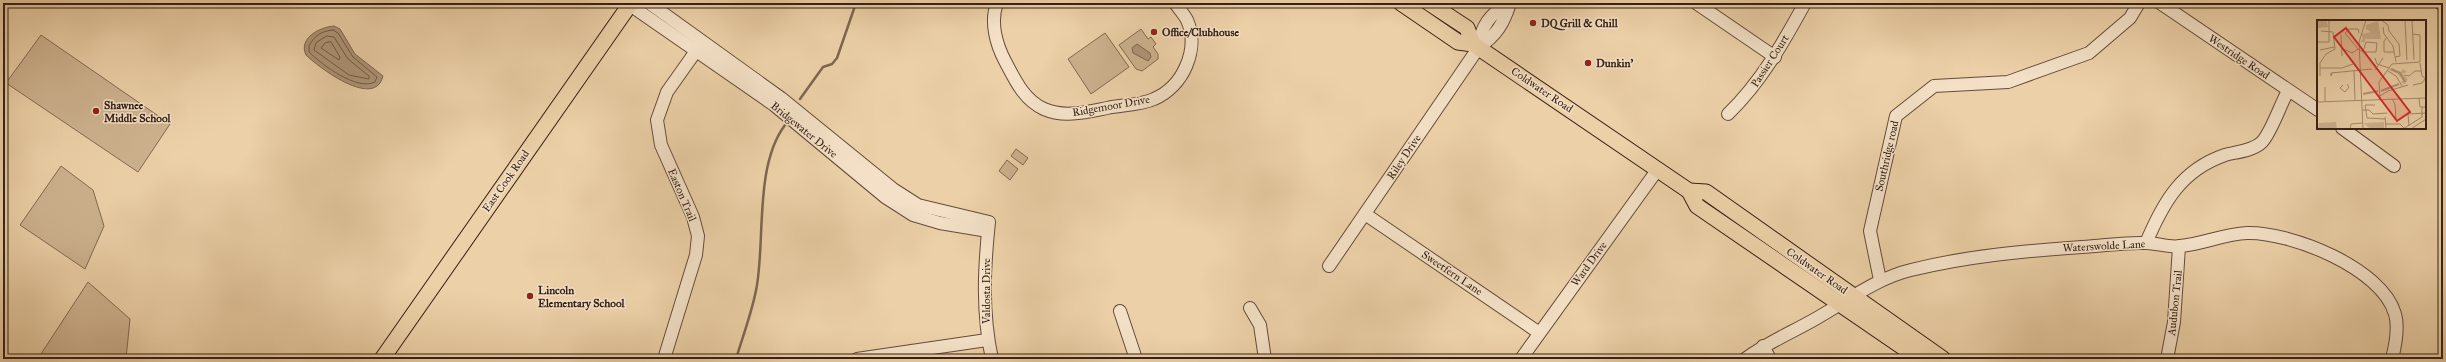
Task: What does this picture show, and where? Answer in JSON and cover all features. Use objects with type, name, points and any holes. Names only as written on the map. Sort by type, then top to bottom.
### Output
[{"type":"main road","name":"Coldwater Road","points":[[1401,3],[1458,42],[1476,46],[1689,191],[1706,192],[1847,300],[1920,359]]},
{"type":"main road","name":"Coldwater Road","points":[[1429,3],[1466,28],[1476,46]]},
{"type":"main road","name":"East Cook Road","points":[[382,359],[630,4]]},
{"type":"main road","name":"Coldwater Road","points":[[1847,300],[1943,359]]},
{"type":"street","name":"Bridgewater Drive","points":[[649,3],[700,46]]},
{"type":"street","name":"Ridgemoor Drive","points":[[997,3],[994,25],[997,45],[1020,87],[1029,99],[1054,113],[1074,114],[1154,99],[1176,83],[1190,58],[1192,39],[1187,20],[1175,3]]},
{"type":"street","name":"Riley Drive","points":[[1328,266],[1365,214],[1476,46],[1480,31],[1495,12],[1509,3]]},
{"type":"street","points":[[1696,3],[1775,57]]},
{"type":"street","name":"Passier Court","points":[[1728,114],[1746,97],[1775,57],[1805,3]]},
{"type":"street","name":"Southridge road","points":[[1880,280],[1870,231],[1896,116],[1934,86],[2008,82],[2089,53],[2130,18],[2139,3]]},
{"type":"street","name":"Westridge Road","points":[[2160,3],[2317,109]]},
{"type":"street","name":"Bridgewater Drive","points":[[630,4],[700,46],[781,98],[893,189],[918,205],[989,227]]},
{"type":"street","name":"Easton Trail","points":[[664,359],[696,255],[698,236],[693,217],[661,145],[656,120],[667,92],[700,46]]},
{"type":"street","points":[[2146,243],[2159,212],[2186,177],[2204,163],[2257,146],[2267,133],[2288,91]]},
{"type":"street","points":[[2343,129],[2394,166]]},
{"type":"street","name":"Ward Drive","points":[[1521,359],[1538,332],[1658,169]]},
{"type":"street","name":"Sweetfern Lane","points":[[1365,214],[1538,332]]},
{"type":"street","name":"Valdosta Drive","points":[[989,227],[984,271],[987,340],[992,359]]},
{"type":"street","name":"Waterswolde Lane","points":[[1745,359],[1763,346],[1847,300],[1880,280],[1910,270],[2010,252],[2146,243],[2179,247],[2216,237],[2247,233],[2303,244],[2350,266],[2367,276],[2380,289],[2396,315],[2395,347],[2392,359]]},
{"type":"street","name":"Audubon Trail","points":[[2167,359],[2174,322],[2179,247]]},
{"type":"street","points":[[1250,308],[1260,325],[1265,359]]},
{"type":"street","points":[[1120,311],[1136,359]]},
{"type":"street","points":[[857,359],[987,340]]},
{"type":"street","points":[[1763,346],[1770,359]]},
{"type":"shaded area","points":[[1141,29],[1148,39],[1151,37],[1156,44],[1153,47],[1158,54],[1158,59],[1142,71],[1136,69],[1119,45]]},
{"type":"shaded area","points":[[1105,33],[1129,67],[1091,94],[1068,59]]},
{"type":"shaded area","points":[[41,35],[170,124],[138,172],[6,83]]},
{"type":"shaded area","points":[[1016,149],[1028,158],[1023,165],[1011,156]]},
{"type":"shaded area","points":[[1007,160],[1018,169],[1010,180],[999,171]]},
{"type":"shaded area","points":[[61,166],[93,190],[104,226],[85,269],[20,225]]},
{"type":"shaded area","points":[[88,282],[130,319],[126,359],[42,359],[39,357]]},
{"type":"water","points":[[334,26],[340,29],[355,54],[383,76],[378,85],[369,89],[346,83],[312,61],[306,55],[304,49],[305,43],[312,34]]},
{"type":"water","points":[[1137,44],[1150,53],[1151,57],[1148,61],[1133,53],[1132,48]]},
{"type":"waterway","points":[[800,99],[823,67],[832,64],[837,58],[856,3]]},
{"type":"waterway","points":[[736,359],[757,285],[765,180],[769,160],[776,141],[785,125]]},
{"type":"place","name":"DQ Grill & Chill","points":[[1533,23]]},
{"type":"place","name":"Office/Clubhouse","points":[[1154,32]]},
{"type":"place","name":"Dunkin'","points":[[1588,63]]},
{"type":"place","name":"Shawnee Middle School","points":[[96,111]]},
{"type":"place","name":"Lincoln Elementary School","points":[[530,296]]}]
